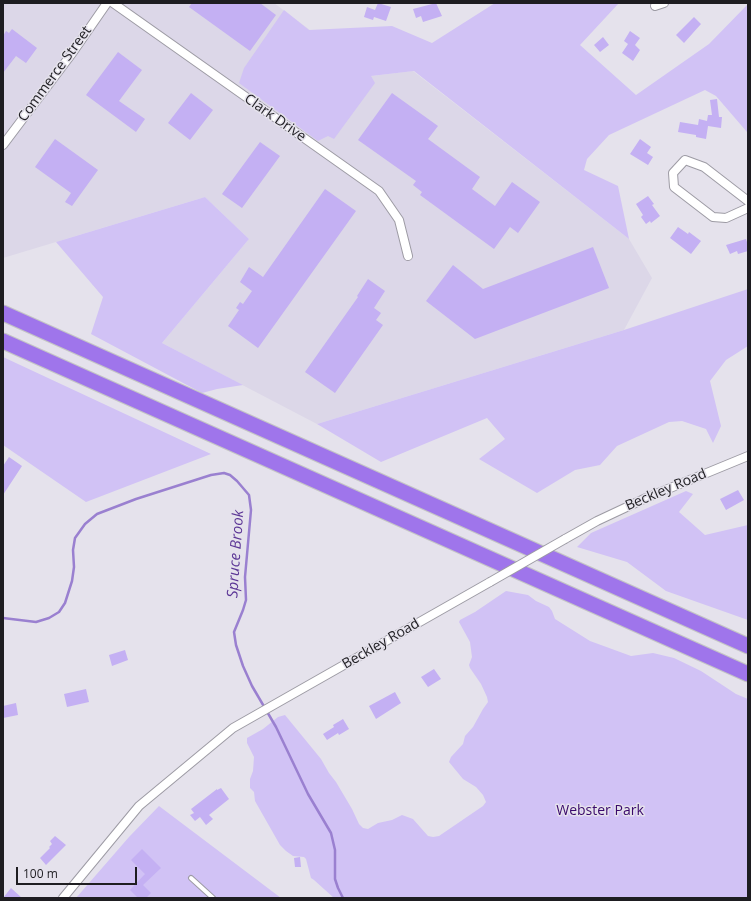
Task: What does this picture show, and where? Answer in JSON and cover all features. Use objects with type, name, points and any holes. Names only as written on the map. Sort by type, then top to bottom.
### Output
[{"type":"highway","points":[[3,313],[748,646]]},
{"type":"highway","points":[[3,341],[748,674]]},
{"type":"street","name":"Commerce Street","points":[[3,145],[107,3]]},
{"type":"street","name":"Clark Drive","points":[[113,3],[378,191],[399,220],[408,256]]},
{"type":"street","points":[[656,6],[664,3]]},
{"type":"street","points":[[748,201],[704,167],[685,160],[673,173],[674,187],[713,217],[726,218],[748,208]]},
{"type":"street","name":"Beckley Road","points":[[63,898],[139,806],[233,728],[603,518],[646,498],[748,456]]},
{"type":"lane","points":[[191,878],[213,898]]},
{"type":"shaded area","points":[[3,3],[274,3],[371,76],[413,71],[629,239],[652,278],[624,330],[317,424],[162,343],[249,239],[205,197],[3,258]]},
{"type":"green space","points":[[495,3],[619,3],[580,45],[636,95],[709,44],[748,4],[748,132],[716,96],[705,90],[609,135],[587,159],[584,170],[618,186],[629,239],[414,71],[371,76],[375,83],[334,139],[328,136],[318,141],[239,83],[244,68],[284,10],[309,30],[392,26],[432,43]]},
{"type":"green space","points":[[205,197],[249,239],[162,343],[243,385],[202,393],[91,334],[103,297],[56,242]]},
{"type":"green space","points":[[748,289],[748,346],[726,360],[710,381],[721,426],[713,443],[706,429],[682,421],[669,422],[617,446],[600,465],[575,470],[537,493],[479,459],[505,439],[487,418],[381,462],[317,424],[624,330]]},
{"type":"green space","points":[[3,357],[211,454],[86,502],[3,445]]},
{"type":"green space","points":[[686,491],[693,494],[679,512],[705,535],[748,525],[748,620],[666,591],[627,562],[577,547],[591,533]]},
{"type":"green space","name":"Webster Park","points":[[506,591],[528,595],[536,601],[549,607],[555,619],[590,641],[631,656],[653,653],[674,658],[701,671],[736,694],[748,699],[748,898],[334,898],[311,878],[306,859],[304,857],[293,856],[280,845],[255,801],[254,792],[250,788],[254,757],[247,743],[247,738],[263,729],[278,717],[285,715],[321,759],[352,809],[359,824],[363,828],[368,829],[378,823],[392,820],[402,815],[413,819],[428,836],[439,836],[483,806],[486,802],[483,795],[476,787],[463,779],[449,762],[451,757],[463,744],[465,736],[473,727],[488,702],[481,684],[470,668],[469,665],[472,657],[470,642],[459,622]]},
{"type":"green space","points":[[159,806],[281,898],[76,898],[129,837]]},
{"type":"building","points":[[192,3],[260,3],[276,15],[250,51],[189,7]]},
{"type":"building","points":[[378,3],[391,7],[386,21],[374,17],[373,20],[364,17],[367,7],[375,10]]},
{"type":"building","points":[[436,3],[442,16],[423,22],[421,16],[416,18],[413,9]]},
{"type":"building","points":[[694,17],[701,24],[684,43],[676,35]]},
{"type":"building","points":[[12,29],[37,48],[26,63],[16,56],[3,73],[3,36],[6,31],[9,33]]},
{"type":"building","points":[[630,31],[640,38],[635,45],[640,50],[633,61],[622,53],[628,44],[624,41]]},
{"type":"building","points":[[603,37],[609,45],[600,52],[594,45]]},
{"type":"building","points":[[118,52],[142,70],[119,101],[145,119],[136,132],[86,95]]},
{"type":"building","points":[[191,93],[213,110],[190,140],[168,123]]},
{"type":"building","points":[[392,93],[438,126],[428,139],[480,177],[472,189],[495,206],[512,182],[540,202],[518,233],[510,227],[494,249],[420,195],[422,192],[413,185],[416,181],[358,140]]},
{"type":"building","points":[[717,99],[719,117],[722,117],[721,128],[708,126],[706,139],[696,137],[696,135],[678,132],[680,122],[698,125],[699,119],[707,121],[708,115],[712,115],[710,100]]},
{"type":"building","points":[[55,139],[98,170],[72,206],[65,202],[71,193],[35,167]]},
{"type":"building","points":[[640,139],[651,147],[647,153],[653,157],[648,165],[630,154]]},
{"type":"building","points":[[260,142],[280,156],[242,208],[222,194]]},
{"type":"building","points":[[325,189],[356,211],[258,348],[228,326],[239,310],[236,308],[240,302],[243,304],[252,291],[240,282],[249,267],[263,277]]},
{"type":"building","points":[[648,196],[654,204],[652,205],[660,216],[651,223],[650,221],[646,224],[641,217],[643,215],[636,204]]},
{"type":"building","points":[[678,227],[688,234],[689,232],[701,241],[691,254],[670,238]]},
{"type":"building","points":[[746,239],[748,251],[738,254],[737,251],[730,254],[726,245]]},
{"type":"building","points":[[593,247],[609,288],[475,339],[426,301],[453,265],[483,289]]},
{"type":"building","points":[[368,279],[385,291],[374,308],[381,313],[376,320],[383,325],[335,393],[305,372],[358,297],[357,296]]},
{"type":"building","points":[[9,457],[22,466],[3,495],[3,466]]},
{"type":"building","points":[[738,490],[744,500],[726,510],[720,499]]},
{"type":"building","points":[[125,650],[128,660],[112,666],[109,655]]},
{"type":"building","points":[[434,669],[441,679],[428,687],[421,677]]},
{"type":"building","points":[[86,689],[89,702],[67,707],[64,694]]},
{"type":"building","points":[[395,692],[401,703],[376,719],[369,706]]},
{"type":"building","points":[[16,703],[18,715],[3,718],[3,706]]},
{"type":"building","points":[[343,719],[349,729],[339,735],[338,733],[327,740],[323,734]]},
{"type":"building","points":[[221,788],[229,799],[209,815],[213,819],[206,825],[200,817],[195,821],[190,815],[194,813],[191,809],[217,789]]},
{"type":"building","points":[[55,836],[66,845],[46,865],[40,858],[50,848],[49,847],[52,844],[50,841]]},
{"type":"building","points":[[142,849],[161,868],[143,885],[151,893],[146,898],[138,898],[130,890],[145,874],[131,860]]},
{"type":"building","points":[[300,857],[301,867],[295,867],[294,858]]},
{"type":"building","points":[[11,888],[22,898],[3,898]]},
{"type":"waterway","name":"Spruce Brook","points":[[3,618],[36,622],[49,618],[59,612],[65,603],[72,581],[75,538],[85,524],[97,514],[136,499],[211,475],[224,473],[230,475],[249,495],[251,510],[245,577],[246,600],[234,632],[236,645],[252,686],[276,727],[308,794],[331,833],[335,850],[335,879],[343,898]]}]
